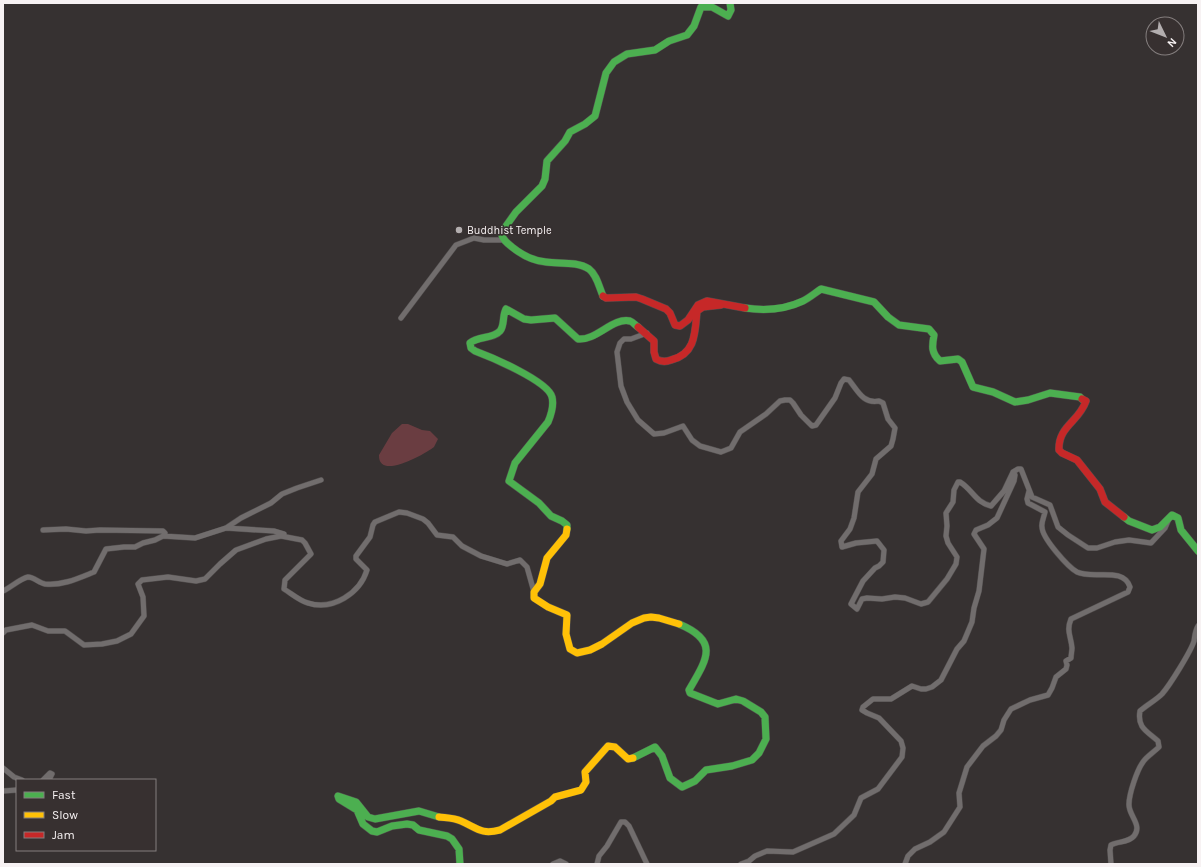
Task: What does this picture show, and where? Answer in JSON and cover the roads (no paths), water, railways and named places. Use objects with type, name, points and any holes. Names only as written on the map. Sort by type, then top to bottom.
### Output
[{"type":"street","points":[[730,3],[728,16],[713,6],[706,5],[701,7],[694,26],[687,35],[669,41],[655,50],[627,54],[614,62],[606,73],[595,116],[585,124],[570,132],[565,141],[550,157],[547,162],[545,179],[542,186],[516,212],[501,232],[503,240],[515,250],[539,262],[575,264],[587,268],[593,272],[603,296],[606,298],[636,297],[642,299],[666,309],[670,313],[675,325],[680,326],[687,322],[693,311],[701,302],[706,301],[720,305],[748,309],[781,309],[802,302],[813,293],[821,289],[874,302],[888,317],[899,325],[929,330],[934,336],[932,348],[934,357],[940,361],[958,360],[962,362],[973,387],[993,392],[1015,402],[1028,400],[1050,393],[1080,397],[1086,401],[1084,409],[1059,438],[1059,450],[1077,460],[1100,489],[1104,502],[1129,521],[1152,530],[1156,530],[1172,515],[1178,518],[1181,530],[1198,551]]},
{"type":"street","points":[[401,318],[456,246],[474,238],[484,240],[503,240]]},
{"type":"street","points":[[534,592],[540,584],[547,558],[566,535],[567,525],[551,516],[539,502],[509,481],[515,463],[548,422],[552,414],[552,397],[546,388],[507,364],[475,351],[471,348],[470,343],[473,340],[498,334],[502,329],[502,314],[506,309],[524,319],[531,320],[555,318],[578,340],[584,340],[616,323],[629,320],[633,322],[640,330],[647,333],[654,341],[653,351],[655,357],[663,363],[678,358],[689,350],[695,331],[697,311],[703,306],[720,305]]},
{"type":"street","points":[[647,333],[631,339],[624,339],[620,343],[617,352],[621,386],[627,402],[638,420],[654,434],[664,433],[683,426],[692,440],[700,446],[721,452],[731,448],[740,432],[766,414],[780,401],[790,400],[801,415],[812,426],[816,425],[835,398],[841,383],[844,380],[849,380],[866,400],[872,403],[879,401],[882,403],[888,419],[895,428],[891,446],[876,458],[872,474],[858,492],[854,518],[850,529],[841,541],[842,547],[856,543],[877,542],[884,550],[883,562],[863,581],[855,594],[851,604],[857,609],[862,599],[867,598],[905,598],[922,604],[928,602],[947,579],[956,564],[957,557],[948,543],[946,536],[946,513],[953,502],[954,490],[958,482],[965,485],[982,504],[990,506],[1004,491],[1013,472],[1021,469],[1032,497],[1050,505],[1058,527],[1088,548],[1097,548],[1115,542],[1129,540],[1151,542],[1165,528],[1168,518]]},
{"type":"street","points":[[741,864],[767,851],[793,852],[834,834],[854,815],[861,798],[878,789],[902,757],[903,748],[901,741],[879,718],[862,710],[863,707],[873,699],[891,699],[912,686],[921,689],[932,688],[941,680],[957,649],[964,641],[972,622],[979,591],[984,549],[974,534],[976,530],[988,525],[997,518],[1014,481],[1015,475],[1013,472]]},
{"type":"street","points":[[3,590],[11,588],[27,577],[38,582],[55,584],[75,580],[94,572],[106,550],[135,547],[143,542],[155,540],[163,536],[195,538],[226,528],[241,518],[271,503],[282,494],[321,480]]},
{"type":"street","points":[[905,864],[908,856],[915,849],[930,842],[944,832],[960,807],[959,793],[967,767],[983,746],[1001,730],[1004,720],[1011,709],[1030,700],[1048,695],[1056,677],[1066,669],[1066,662],[1071,658],[1072,648],[1068,633],[1068,625],[1071,619],[1128,592],[1130,587],[1121,576],[1078,573],[1065,562],[1044,535],[1042,527],[1045,512],[1028,503],[1027,499],[1029,491]]},
{"type":"street","points":[[3,633],[6,630],[32,625],[48,631],[65,631],[84,644],[102,644],[117,641],[131,634],[144,616],[143,597],[138,584],[142,580],[168,578],[196,581],[205,579],[236,550],[266,539],[281,536],[302,540],[311,554],[285,580],[284,589],[306,603],[316,605],[342,600],[349,596],[365,577],[367,570],[356,559],[356,556],[370,537],[373,525],[375,522],[399,512],[407,513],[423,519],[437,535],[453,537],[462,546],[481,556],[506,564],[520,560],[527,567],[534,592],[534,598],[548,607],[566,615],[566,634],[570,649],[578,653],[590,651],[601,646],[636,620],[647,617],[653,616],[687,626],[705,639],[707,648],[698,676],[689,690],[690,693],[718,704],[736,699],[743,700],[761,712],[764,717],[766,738],[759,753],[752,760],[732,766],[706,770],[695,781],[682,787],[678,786],[670,778],[662,756],[656,747],[628,759],[615,747],[608,746],[585,772],[586,782],[581,790],[555,797],[493,832],[483,833],[455,819],[428,814],[420,810],[401,813],[385,818],[372,818],[368,817],[358,804],[338,796],[339,799],[357,810],[363,824],[372,831],[377,832],[392,826],[407,824],[413,825],[419,830],[447,836],[452,839],[459,848],[460,864]]},
{"type":"street","points":[[42,530],[66,528],[86,531],[163,531],[165,533],[163,536]]},
{"type":"street","points":[[226,528],[274,532],[288,536],[292,539]]},
{"type":"street","points":[[1111,864],[1111,845],[1128,841],[1134,836],[1137,830],[1136,823],[1131,815],[1128,805],[1143,762],[1159,748],[1158,741],[1143,729],[1140,724],[1140,711],[1147,704],[1161,695],[1169,684],[1194,641],[1194,632],[1198,626]]},
{"type":"street","points":[[3,768],[14,777],[19,779]]},
{"type":"street","points":[[44,779],[50,773],[52,774],[50,779]]},
{"type":"street","points":[[3,791],[16,790]]},
{"type":"street","points":[[597,864],[599,856],[607,846],[621,822],[625,822],[629,826],[646,864]]},
{"type":"street","points":[[553,864],[560,861],[566,864]]},
{"type":"place","name":"Buddhist Temple","points":[[459,230]]}]
